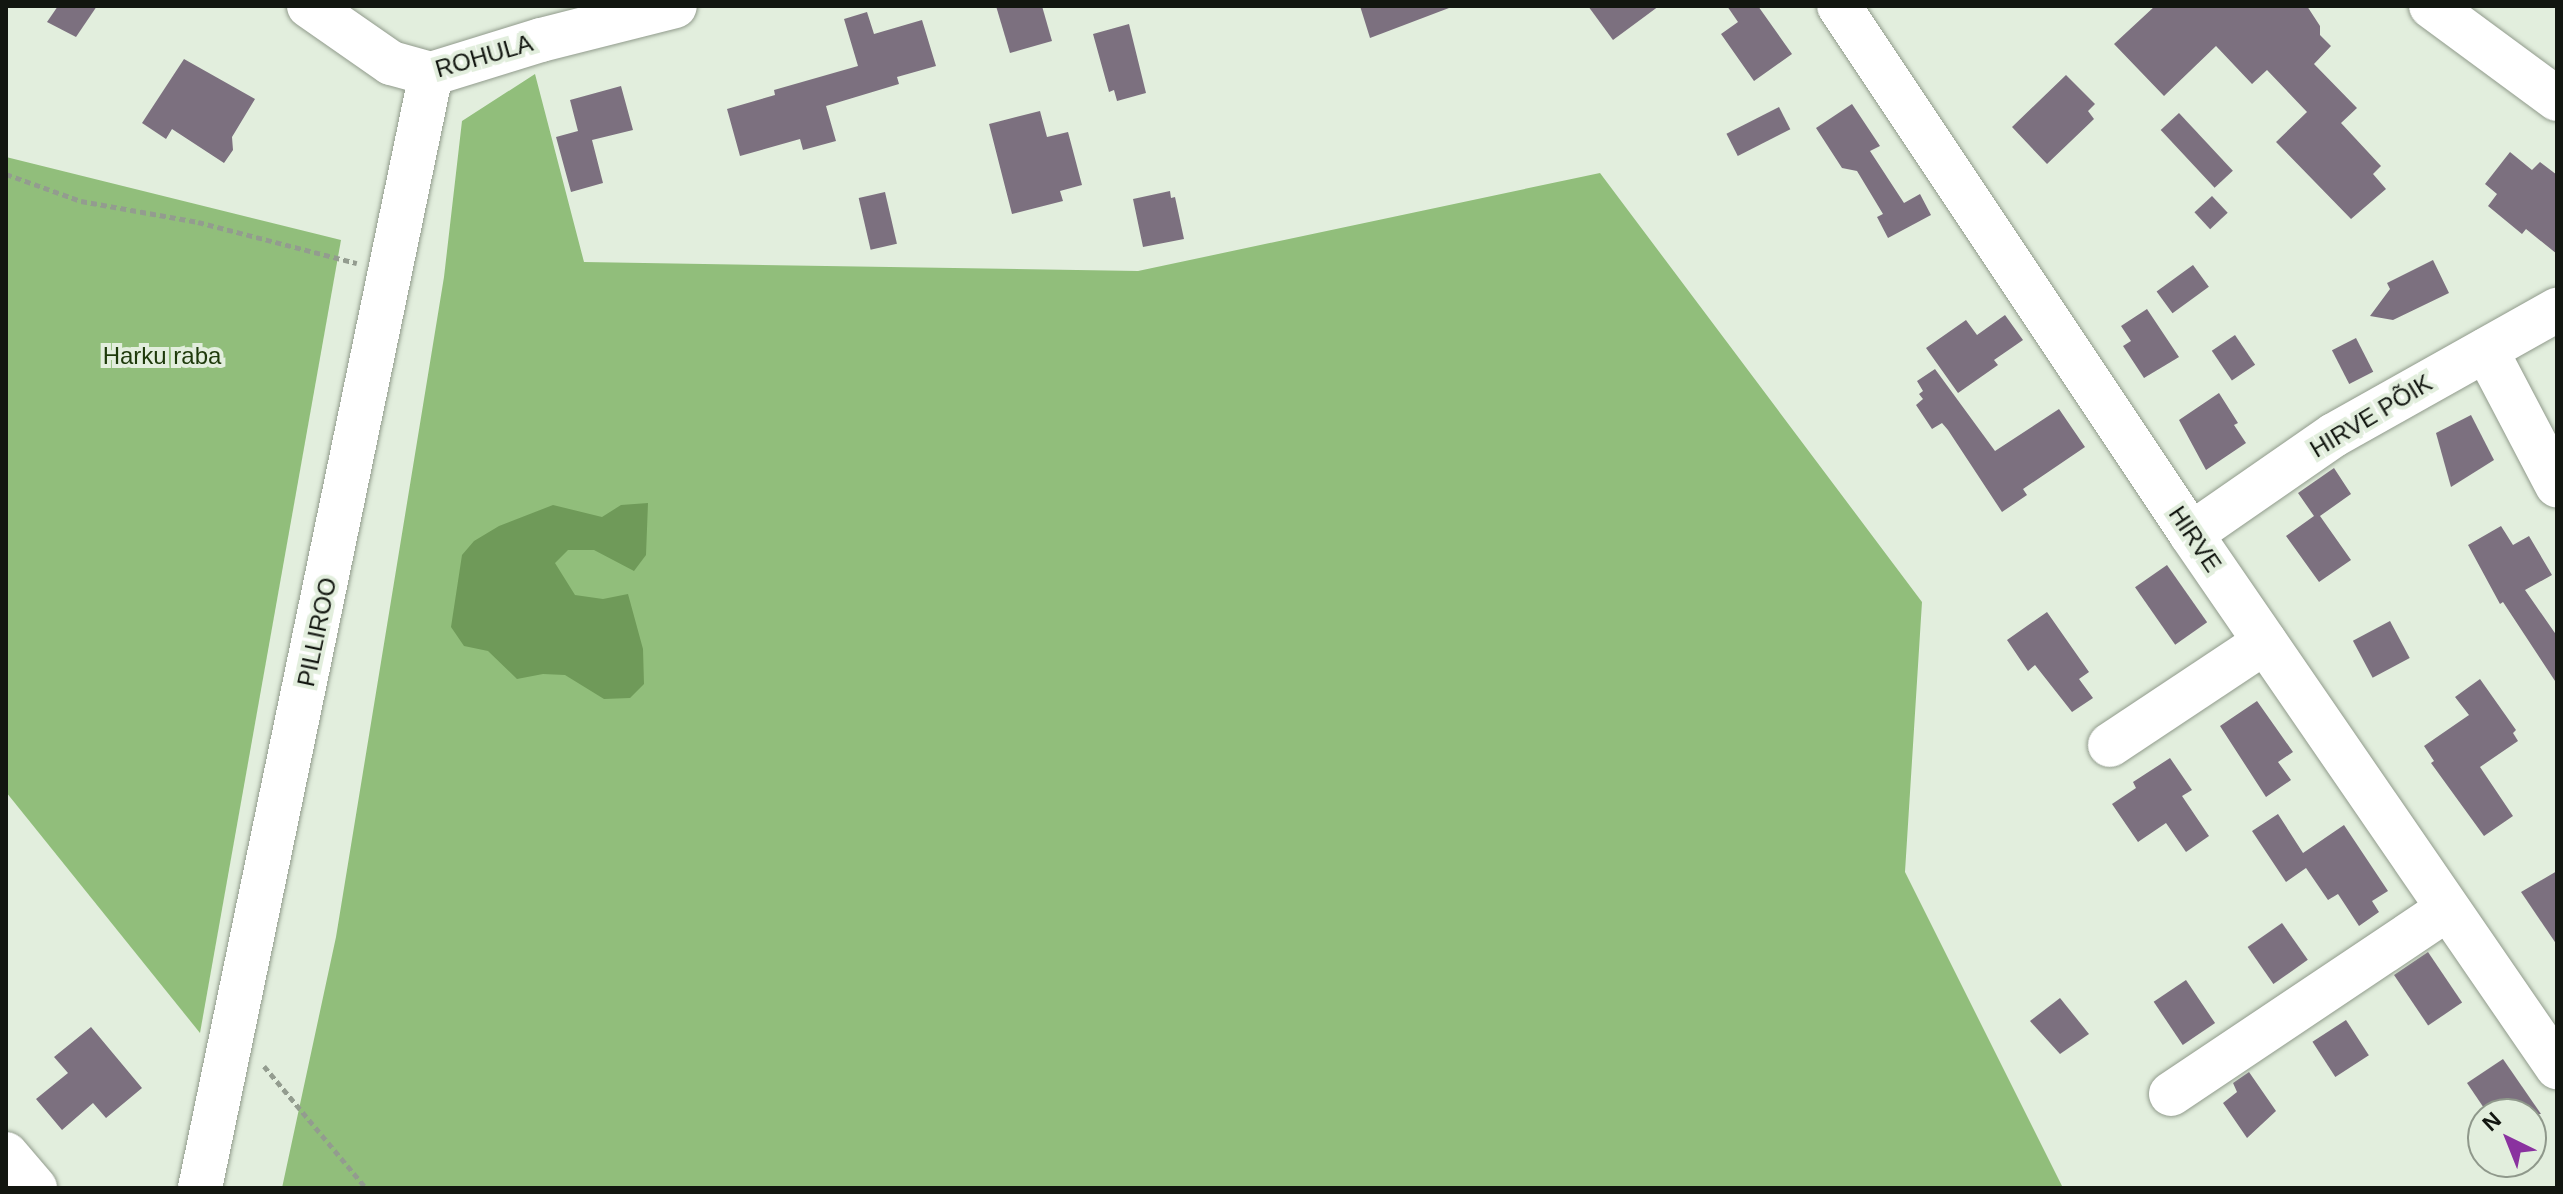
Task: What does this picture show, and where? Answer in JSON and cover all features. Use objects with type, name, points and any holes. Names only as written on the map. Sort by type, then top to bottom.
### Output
[{"type":"street","name":"ROHULA","points":[[309,6],[391,63],[431,74],[541,40],[675,6]]},
{"type":"street","name":"HIRVE","points":[[1839,6],[2191,534],[2557,1067]]},
{"type":"street","points":[[2431,6],[2557,99]]},
{"type":"street","name":"PILLIROO","points":[[200,1188],[431,74]]},
{"type":"street","name":"HIRVE PÕIK","points":[[2191,534],[2334,435],[2557,310]]},
{"type":"street","points":[[2486,350],[2557,485]]},
{"type":"street","points":[[2110,745],[2265,642]]},
{"type":"street","points":[[2171,1094],[2447,909]]},
{"type":"street","points":[[6,1154],[35,1188]]},
{"type":"path","points":[[6,174],[81,201],[198,222],[391,273]]},
{"type":"path","points":[[261,1063],[366,1188]]},
{"type":"green space","points":[[535,74],[584,262],[1138,271],[1600,173],[1922,602],[1905,872],[2063,1188],[282,1188],[336,937],[444,277],[462,121]]},
{"type":"green space","name":"Harku raba","points":[[6,157],[341,240],[200,1033],[6,792]]},
{"type":"shaded area","points":[[648,503],[646,555],[634,571],[594,550],[568,550],[555,563],[575,595],[603,599],[628,594],[643,649],[644,684],[630,698],[604,699],[565,675],[543,674],[517,679],[488,651],[464,646],[451,627],[462,555],[474,541],[499,526],[553,505],[602,517],[621,505]]},
{"type":"building","points":[[58,6],[97,6],[76,37],[47,22]]},
{"type":"building","points":[[996,6],[1042,6],[1052,41],[1010,53]]},
{"type":"building","points":[[1360,6],[1448,6],[1449,8],[1370,38]]},
{"type":"building","points":[[1588,6],[1659,6],[1613,40]]},
{"type":"building","points":[[1727,6],[1758,6],[1792,54],[1754,81],[1721,34],[1738,22]]},
{"type":"building","points":[[2155,6],[2307,6],[2320,26],[2320,35],[2331,46],[2314,64],[2357,108],[2341,123],[2381,166],[2373,174],[2386,189],[2351,219],[2276,142],[2307,112],[2267,70],[2252,84],[2216,46],[2164,96],[2114,44]]},
{"type":"building","points":[[867,12],[874,34],[922,20],[936,66],[897,77],[899,84],[826,106],[836,141],[803,150],[800,139],[740,156],[727,109],[775,95],[774,90],[858,66],[844,19]]},
{"type":"building","points":[[1129,24],[1146,93],[1117,101],[1114,90],[1109,92],[1093,34]]},
{"type":"building","points":[[184,59],[255,99],[232,137],[233,150],[224,163],[172,129],[166,139],[142,123]]},
{"type":"building","points":[[2066,75],[2095,104],[2088,111],[2094,119],[2047,164],[2012,127]]},
{"type":"building","points":[[621,86],[633,130],[592,140],[603,183],[571,192],[556,137],[578,131],[570,100]]},
{"type":"building","points":[[1852,104],[1880,146],[1870,151],[1904,203],[1920,194],[1931,215],[1888,238],[1877,217],[1883,214],[1857,171],[1842,168],[1816,128]]},
{"type":"building","points":[[1779,107],[1790,129],[1738,156],[1726,134]]},
{"type":"building","points":[[1040,111],[1047,137],[1068,132],[1082,185],[1060,191],[1063,201],[1012,214],[989,124]]},
{"type":"building","points":[[2179,113],[2233,171],[2215,188],[2161,130]]},
{"type":"building","points":[[2510,152],[2532,170],[2540,162],[2557,175],[2557,254],[2526,229],[2522,234],[2488,206],[2497,194],[2485,184]]},
{"type":"building","points":[[1170,191],[1171,198],[1175,197],[1184,239],[1143,247],[1133,199]]},
{"type":"building","points":[[885,192],[897,244],[871,250],[859,198]]},
{"type":"building","points":[[2212,196],[2228,213],[2210,229],[2194,212]]},
{"type":"building","points":[[2433,260],[2449,293],[2393,320],[2370,316],[2390,289],[2387,283]]},
{"type":"building","points":[[2193,265],[2209,287],[2172,313],[2157,291]]},
{"type":"building","points":[[2147,309],[2179,357],[2144,378],[2123,346],[2131,341],[2121,326]]},
{"type":"building","points":[[2005,315],[2023,340],[1994,360],[1998,365],[1958,393],[1926,348],[1966,320],[1977,335]]},
{"type":"building","points":[[2235,335],[2255,365],[2232,381],[2212,351]]},
{"type":"building","points":[[2356,338],[2373,372],[2349,384],[2332,350]]},
{"type":"building","points":[[1935,369],[1995,451],[2059,409],[2085,447],[2023,489],[2027,495],[2002,512],[1948,430],[1942,423],[1932,429],[1916,405],[1923,399],[1919,394],[1923,391],[1917,381]]},
{"type":"building","points":[[2219,393],[2238,423],[2234,425],[2246,443],[2206,470],[2179,420]]},
{"type":"building","points":[[2471,415],[2494,460],[2451,487],[2436,433]]},
{"type":"building","points":[[2334,468],[2351,494],[2320,516],[2351,560],[2319,582],[2286,536],[2314,516],[2298,493]]},
{"type":"building","points":[[2501,526],[2513,545],[2529,536],[2552,575],[2525,590],[2557,636],[2557,684],[2503,602],[2500,604],[2468,545]]},
{"type":"building","points":[[2167,565],[2207,622],[2175,645],[2135,587]]},
{"type":"building","points":[[2047,612],[2089,672],[2079,679],[2093,698],[2072,712],[2035,665],[2028,671],[2007,640]]},
{"type":"building","points":[[2390,621],[2410,658],[2373,678],[2353,641]]},
{"type":"building","points":[[2480,679],[2516,730],[2513,733],[2518,741],[2480,767],[2513,816],[2484,836],[2431,763],[2434,761],[2424,746],[2469,715],[2455,697]]},
{"type":"building","points":[[2257,701],[2293,752],[2278,762],[2291,780],[2266,797],[2220,726]]},
{"type":"building","points":[[2170,758],[2192,790],[2182,796],[2209,836],[2186,852],[2166,823],[2138,842],[2112,804],[2136,788],[2133,782]]},
{"type":"building","points":[[2278,814],[2303,853],[2344,825],[2388,891],[2372,901],[2379,912],[2359,926],[2338,894],[2328,900],[2306,868],[2286,882],[2252,831]]},
{"type":"building","points":[[2557,871],[2557,945],[2521,892]]},
{"type":"building","points":[[2282,923],[2308,960],[2273,984],[2248,947]]},
{"type":"building","points":[[2428,952],[2462,1003],[2428,1025],[2394,975]]},
{"type":"building","points":[[2186,980],[2215,1023],[2183,1045],[2154,1002]]},
{"type":"building","points":[[2060,998],[2089,1034],[2060,1054],[2030,1021]]},
{"type":"building","points":[[2346,1020],[2369,1055],[2335,1077],[2312,1042]]},
{"type":"building","points":[[91,1027],[142,1088],[106,1118],[93,1103],[62,1130],[36,1099],[68,1073],[54,1057]]},
{"type":"building","points":[[2503,1059],[2530,1098],[2477,1098],[2467,1083]]},
{"type":"building","points":[[2249,1072],[2276,1111],[2247,1138],[2223,1103],[2237,1092],[2233,1083]]}]
